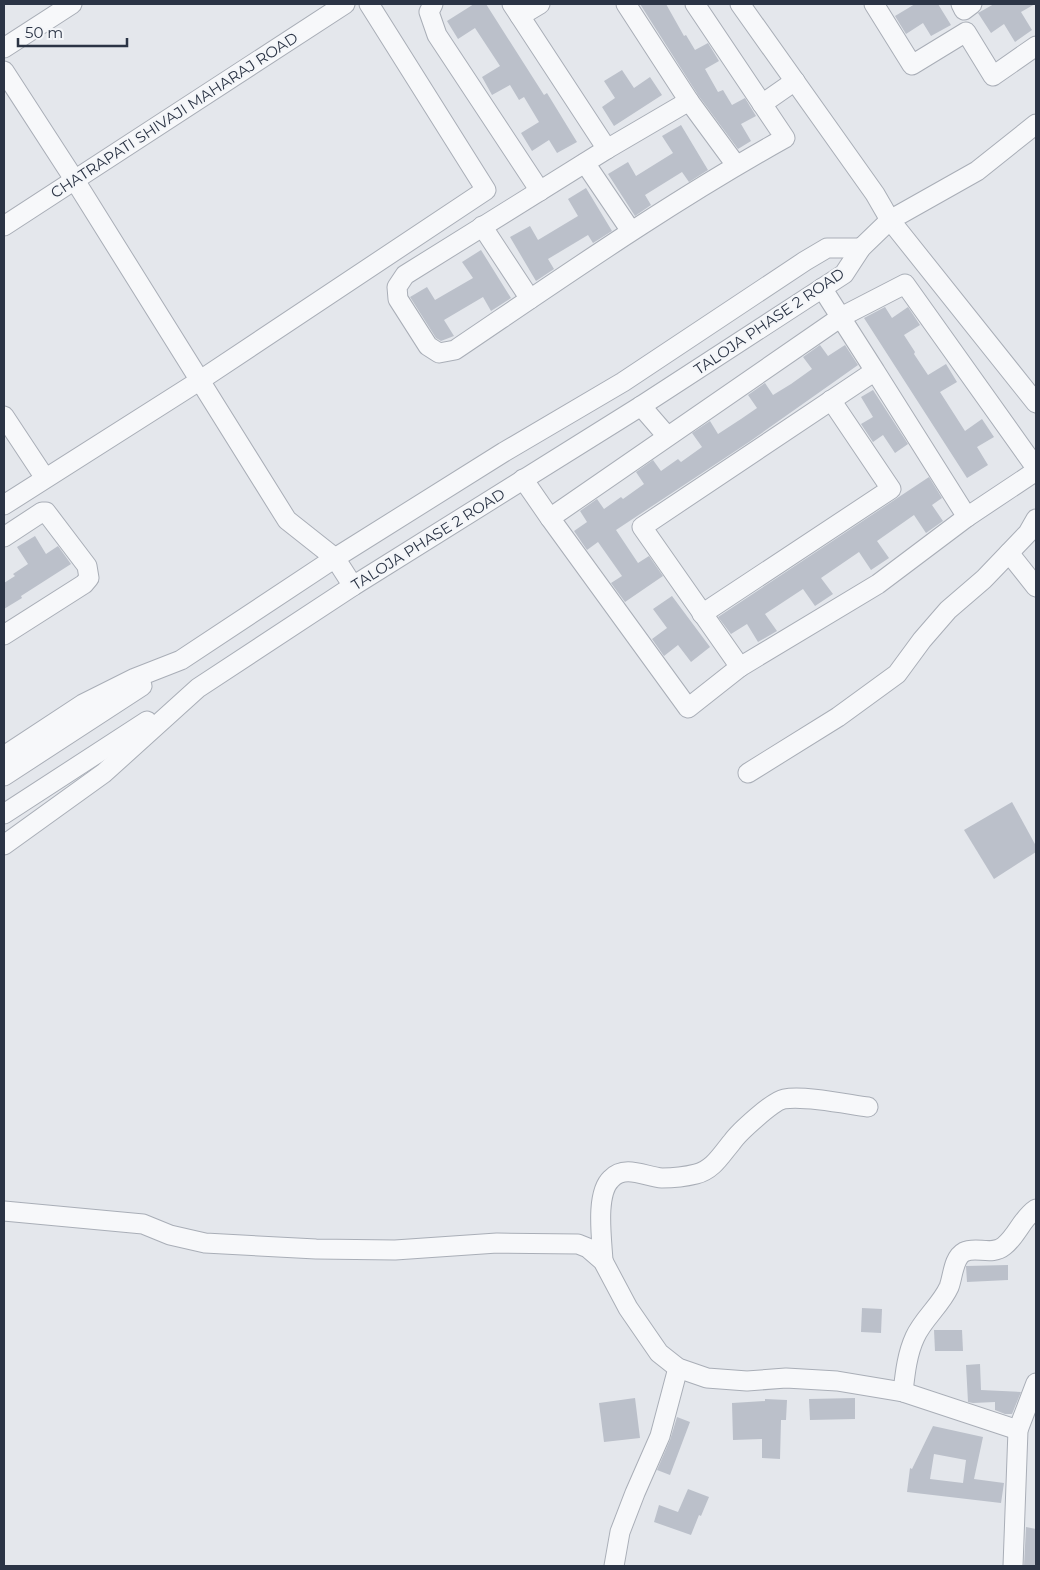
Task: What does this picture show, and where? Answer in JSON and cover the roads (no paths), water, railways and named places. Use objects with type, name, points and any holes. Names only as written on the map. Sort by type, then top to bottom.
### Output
[{"type":"street","points":[[4,48],[72,4]]},
{"type":"street","name":"CHATRAPATI SHIVAJI MAHARAJ ROAD","points":[[4,226],[345,4]]},
{"type":"street","points":[[4,505],[200,381],[486,190],[369,4]]},
{"type":"street","points":[[433,4],[429,12],[437,35],[540,191]]},
{"type":"street","points":[[540,4],[516,10],[607,148]]},
{"type":"street","points":[[626,4],[689,101],[736,165]]},
{"type":"street","points":[[689,101],[607,148],[404,275],[397,287],[398,299],[428,346],[439,353],[454,350],[631,230],[736,165],[784,138],[695,4]]},
{"type":"street","points":[[740,4],[875,194],[890,220],[1036,403]]},
{"type":"street","points":[[874,4],[912,64],[966,32],[993,76],[1036,46]]},
{"type":"street","points":[[961,4],[964,10],[972,4]]},
{"type":"street","points":[[4,71],[74,179],[287,520],[335,558],[353,586]]},
{"type":"street","points":[[762,104],[795,81]]},
{"type":"street","name":"TALOJA PHASE 2 ROAD","points":[[4,845],[104,773],[198,688],[353,586],[641,406],[844,274],[861,248],[890,220],[977,171],[1036,124]]},
{"type":"street","points":[[585,162],[631,230]]},
{"type":"street","points":[[482,226],[530,299]]},
{"type":"street","name":"TALOJA PHASE 2 ROAD","points":[[4,756],[84,704],[135,678],[181,660],[335,558],[504,452],[623,382],[812,256],[827,248],[861,248]]},
{"type":"street","points":[[523,479],[550,518],[688,708],[740,667],[878,584],[967,517],[1036,470],[1030,448],[905,284],[840,317],[550,518]]},
{"type":"street","points":[[822,288],[967,517]]},
{"type":"street","points":[[740,667],[642,528],[875,371]]},
{"type":"street","points":[[702,614],[892,489],[831,400]]},
{"type":"street","points":[[641,406],[667,436]]},
{"type":"street","points":[[4,416],[45,478]]},
{"type":"street","points":[[4,537],[42,512],[46,512],[87,566],[89,572],[89,578],[84,584],[4,635]]},
{"type":"street","points":[[748,773],[838,717],[897,674],[922,640],[948,610],[984,579],[1028,533],[1036,519]]},
{"type":"street","points":[[1009,553],[1036,587]]},
{"type":"street","points":[[4,776],[181,660]]},
{"type":"street","points":[[4,814],[198,688]]},
{"type":"street","points":[[603,1260],[601,1212],[604,1192],[610,1179],[618,1174],[628,1172],[640,1173],[660,1178],[683,1177],[702,1172],[715,1164],[734,1139],[775,1102],[784,1099],[804,1099],[868,1107]]},
{"type":"street","points":[[903,1392],[905,1371],[915,1336],[949,1288],[958,1257],[963,1252],[971,1250],[991,1251],[1002,1248],[1012,1239],[1029,1214],[1036,1209]]},
{"type":"street","points":[[4,1210],[143,1224],[170,1234],[205,1243],[395,1250],[497,1243],[578,1244],[588,1248],[603,1260],[638,1323],[659,1353],[678,1368],[707,1378],[747,1381],[786,1378],[837,1381],[903,1392],[1018,1430]]},
{"type":"street","points":[[614,1566],[620,1532],[635,1492],[660,1436],[678,1368]]},
{"type":"street","points":[[1013,1566],[1018,1430],[1036,1383]]}]
